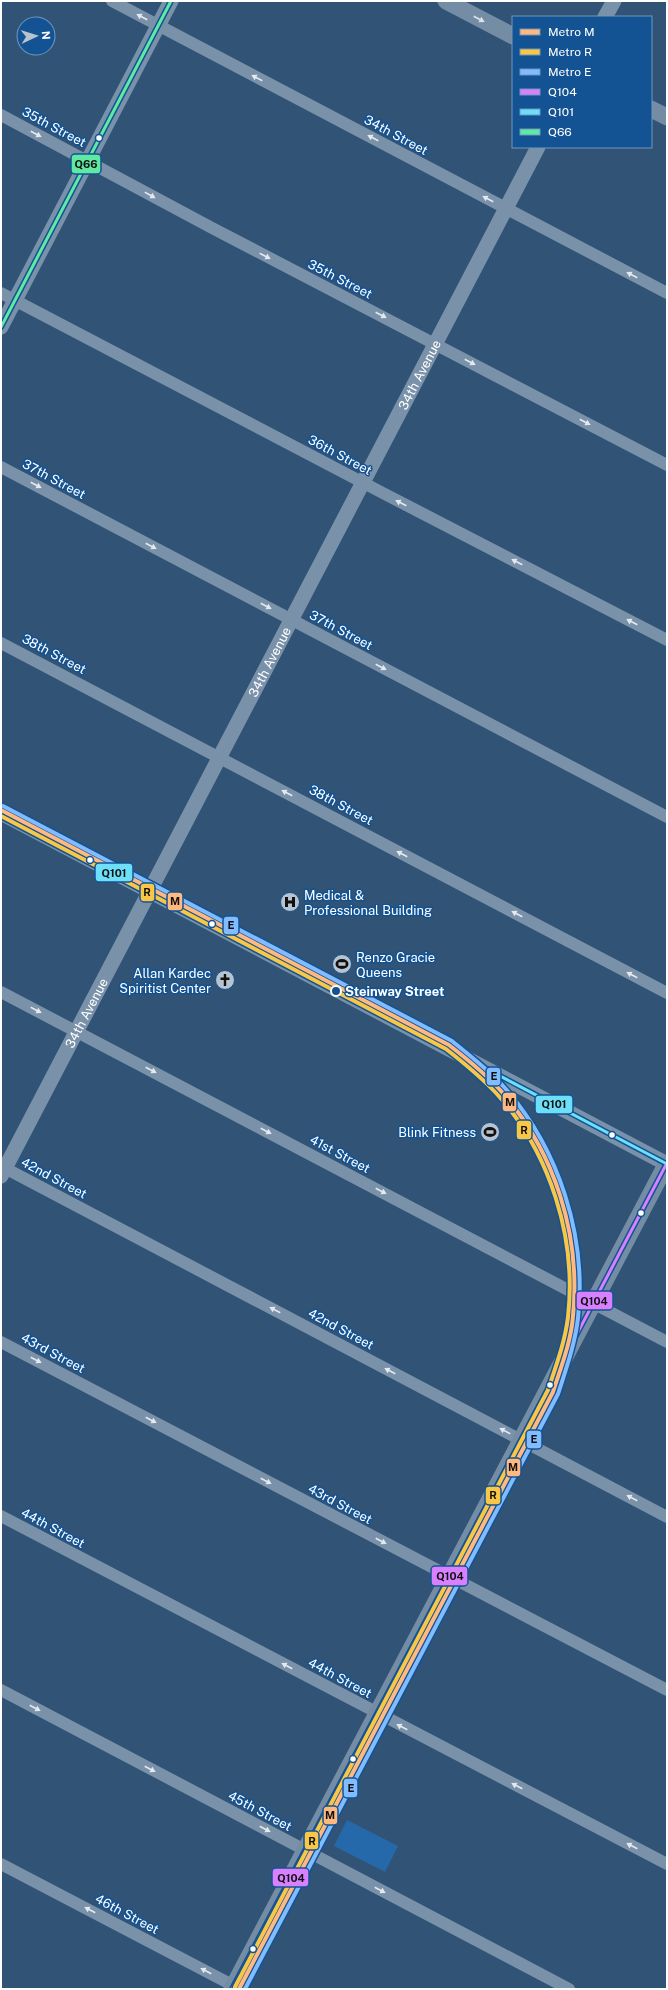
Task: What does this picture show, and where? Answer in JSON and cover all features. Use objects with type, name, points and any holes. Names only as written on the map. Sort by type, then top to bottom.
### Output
[{"type":"main road","points":[[446,1],[512,35]]},
{"type":"main road","points":[[652,110],[667,117]]},
{"type":"main road","points":[[235,1988],[449,1577],[667,1164]]},
{"type":"street","name":"34th Street","points":[[112,1],[667,293]]},
{"type":"street","points":[[1,327],[171,1]]},
{"type":"street","points":[[606,16],[614,1]]},
{"type":"street","name":"35th Street","points":[[1,116],[214,229],[667,465]]},
{"type":"street","name":"34th Avenue","points":[[2,1170],[150,891],[537,148]]},
{"type":"street","name":"36th Street","points":[[1,293],[362,483],[667,640]]},
{"type":"street","name":"37th Street","points":[[1,467],[667,817]]},
{"type":"street","name":"38th Street","points":[[1,642],[667,993]]},
{"type":"street","points":[[1,813],[667,1164]]},
{"type":"street","name":"41st Street","points":[[1,992],[667,1342]]},
{"type":"street","name":"42nd Street","points":[[2,1170],[667,1517]]},
{"type":"street","name":"43rd Street","points":[[1,1342],[667,1690]]},
{"type":"street","name":"44th Street","points":[[1,1516],[667,1864]]},
{"type":"street","name":"45th Street","points":[[1,1690],[569,1989]]},
{"type":"street","name":"46th Street","points":[[1,1864],[235,1988]]},
{"type":"shaded area","points":[[347,1820],[398,1846],[385,1872],[334,1846]]},
{"type":"metro line","name":"E","points":[[3,806],[452,1041],[498,1081],[523,1111],[540,1138],[554,1166],[565,1195],[573,1225],[578,1256],[580,1287],[578,1318],[577,1328],[558,1394],[245,1989]]},
{"type":"metro line","name":"M","points":[[1,810],[449,1045],[489,1079],[501,1091],[520,1115],[536,1140],[550,1168],[568,1225],[573,1255],[573,1316],[568,1345],[553,1392],[239,1989]]},
{"type":"metro line","name":"R","points":[[1,816],[446,1049],[490,1087],[515,1116],[545,1169],[556,1198],[563,1227],[568,1257],[570,1287],[568,1317],[562,1345],[548,1390],[235,1987]]},
{"type":"transit line","name":"Q66","points":[[1,327],[171,1]]},
{"type":"transit line","name":"Q101","points":[[1,813],[667,1164]]},
{"type":"transit line","name":"Q104","points":[[232,1989],[667,1163]]},
{"type":"place","name":"Medical & Professional Building","points":[[290,902]]},
{"type":"place","name":"Renzo Gracie Queens","points":[[342,964]]},
{"type":"place","name":"Allan Kardec Spiritist Center","points":[[225,980]]},
{"type":"place","name":"Steinway Street","points":[[336,991]]},
{"type":"place","name":"Blink Fitness","points":[[490,1132]]}]
